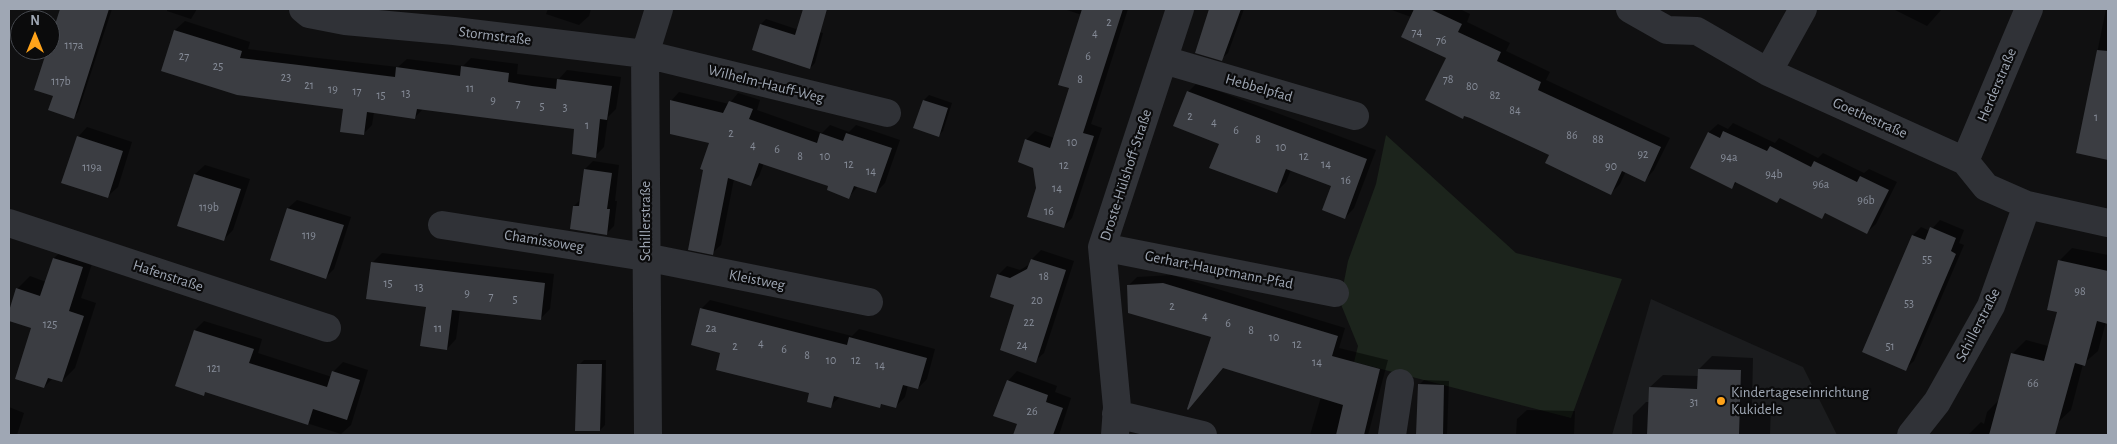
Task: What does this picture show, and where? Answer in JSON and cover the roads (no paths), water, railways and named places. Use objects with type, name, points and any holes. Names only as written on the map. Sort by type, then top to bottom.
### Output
[{"type":"street","name":"Stormstraße","points":[[303,9],[309,14],[345,20],[459,20],[645,54]]},
{"type":"street","name":"Schillerstraße","points":[[648,435],[645,257],[645,54],[659,9]]},
{"type":"street","name":"Droste-Hülshoff-Straße","points":[[1115,424],[1102,247],[1180,9]]},
{"type":"street","name":"Goethestraße","points":[[1630,9],[1667,30],[1697,31],[1768,72],[1965,161],[1986,187],[2027,204],[2108,223]]},
{"type":"street","points":[[1768,72],[1803,9]]},
{"type":"street","name":"Herderstraße","points":[[1965,161],[2029,9]]},
{"type":"street","name":"Wilhelm-Hauff-Weg","points":[[645,54],[887,113]]},
{"type":"street","name":"Hebbelpfad","points":[[1164,60],[1354,116]]},
{"type":"street","name":"Schillerstraße","points":[[1910,435],[1937,402],[1991,306],[2027,204]]},
{"type":"street","name":"Hafenstraße","points":[[9,223],[327,328]]},
{"type":"street","name":"Chamissoweg","points":[[442,225],[645,257]]},
{"type":"street","name":"Gerhart-Hauptmann-Pfad","points":[[1102,247],[1335,293]]},
{"type":"street","name":"Kleistweg","points":[[645,257],[870,302]]},
{"type":"street","points":[[1392,435],[1400,383]]},
{"type":"street","points":[[1115,424],[1203,435]]},
{"type":"place","name":"Kindertageseinrichtung Kukidele","points":[[1721,401]]}]
